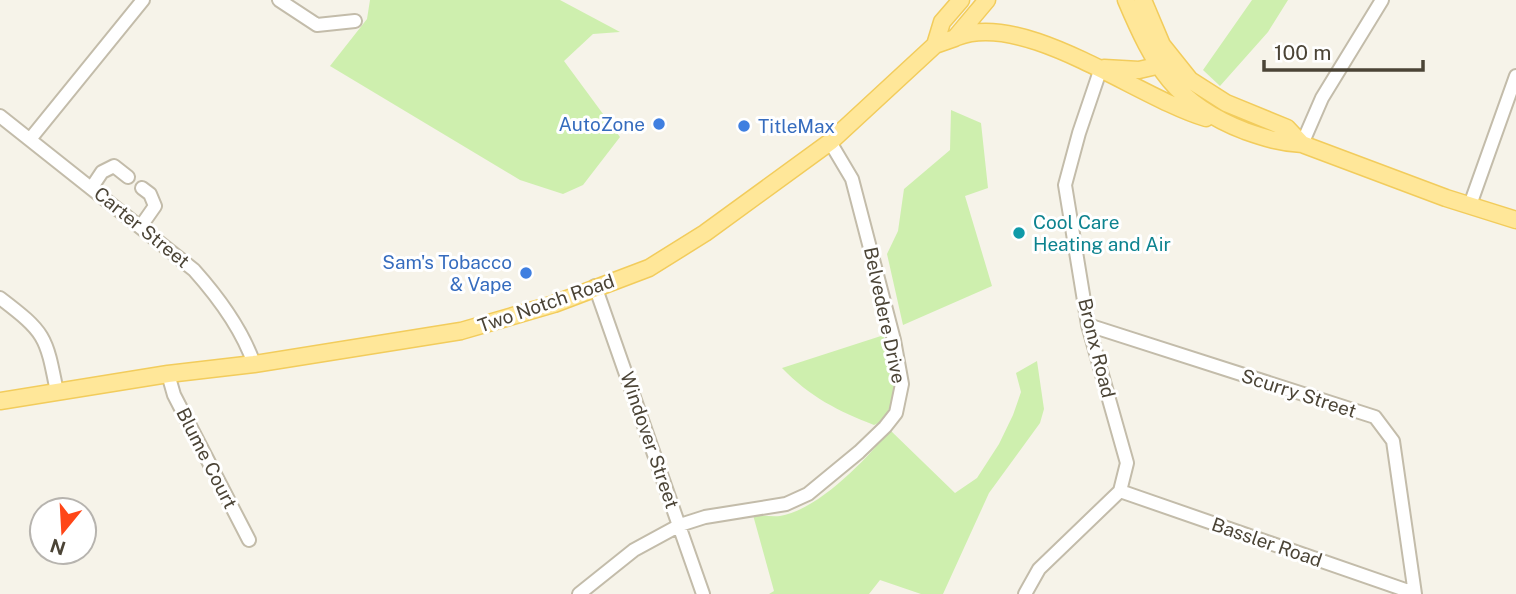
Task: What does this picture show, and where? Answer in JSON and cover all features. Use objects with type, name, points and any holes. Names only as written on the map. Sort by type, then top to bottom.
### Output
[{"type":"main road","name":"Two Notch Road","points":[[935,45],[942,22],[961,0]]},
{"type":"main road","points":[[1126,0],[1141,38],[1166,64],[1209,93],[1287,128],[1302,144]]},
{"type":"main road","points":[[1143,0],[1166,64],[1181,93],[1225,123]]},
{"type":"main road","name":"Two Notch Road","points":[[0,401],[429,337],[483,326],[554,304],[649,268],[705,233],[830,142],[935,45],[955,38],[983,4]]},
{"type":"main road","points":[[983,4],[1014,34]]},
{"type":"main road","points":[[955,38],[972,31],[1014,34],[1101,68],[1180,109],[1279,143],[1302,144],[1516,220]]},
{"type":"main road","points":[[1101,68],[1139,70],[1166,64]]},
{"type":"street","points":[[30,138],[143,0]]},
{"type":"street","points":[[279,0],[317,25],[355,21]]},
{"type":"street","points":[[1302,144],[1322,98],[1382,0]]},
{"type":"street","name":"Bronx Road","points":[[1101,68],[1079,132],[1065,186],[1088,325],[1127,463],[1120,491]]},
{"type":"street","points":[[1470,205],[1516,76]]},
{"type":"street","name":"Carter Street","points":[[0,116],[194,270],[216,294],[248,345],[254,364]]},
{"type":"street","name":"Belvedere Drive","points":[[579,594],[634,550],[680,524],[786,503],[807,494],[841,468],[892,419],[899,404],[902,384],[896,351],[852,179],[830,142]]},
{"type":"street","points":[[92,187],[102,172],[114,166],[128,177]]},
{"type":"street","points":[[141,226],[155,206],[150,194],[142,188]]},
{"type":"street","name":"Windover Street","points":[[596,286],[703,594]]},
{"type":"street","points":[[0,298],[37,328],[48,347],[57,392]]},
{"type":"street","name":"Scurry Street","points":[[1088,325],[1375,417],[1393,440],[1415,593]]},
{"type":"street","name":"Blume Court","points":[[168,374],[174,395],[249,540]]},
{"type":"street","points":[[1025,594],[1039,569],[1120,491]]},
{"type":"street","name":"Bassler Road","points":[[1120,491],[1415,593]]},
{"type":"green space","points":[[370,0],[560,0],[620,32],[593,34],[564,61],[620,137],[583,185],[563,194],[520,180],[330,66],[367,19]]},
{"type":"green space","points":[[1252,0],[1288,0],[1268,32],[1220,86],[1203,70]]},
{"type":"green space","points":[[951,110],[981,123],[988,188],[965,196],[992,286],[903,325],[887,254],[898,231],[904,189],[950,150]]},
{"type":"green space","points":[[884,335],[895,392],[885,420],[874,425],[825,402],[782,368]]},
{"type":"green space","points":[[1037,361],[1044,409],[1040,423],[989,493],[943,594],[921,594],[880,580],[869,594],[769,594],[774,591],[753,515],[780,516],[810,504],[841,482],[890,430],[955,493],[977,478],[999,444],[1021,392],[1016,373]]},
{"type":"place","name":"AutoZone","points":[[659,124]]},
{"type":"place","name":"TitleMax","points":[[744,126]]},
{"type":"place","name":"Cool Care Heating and Air","points":[[1019,233]]},
{"type":"place","name":"Sam's Tobacco & Vape","points":[[526,273]]}]
